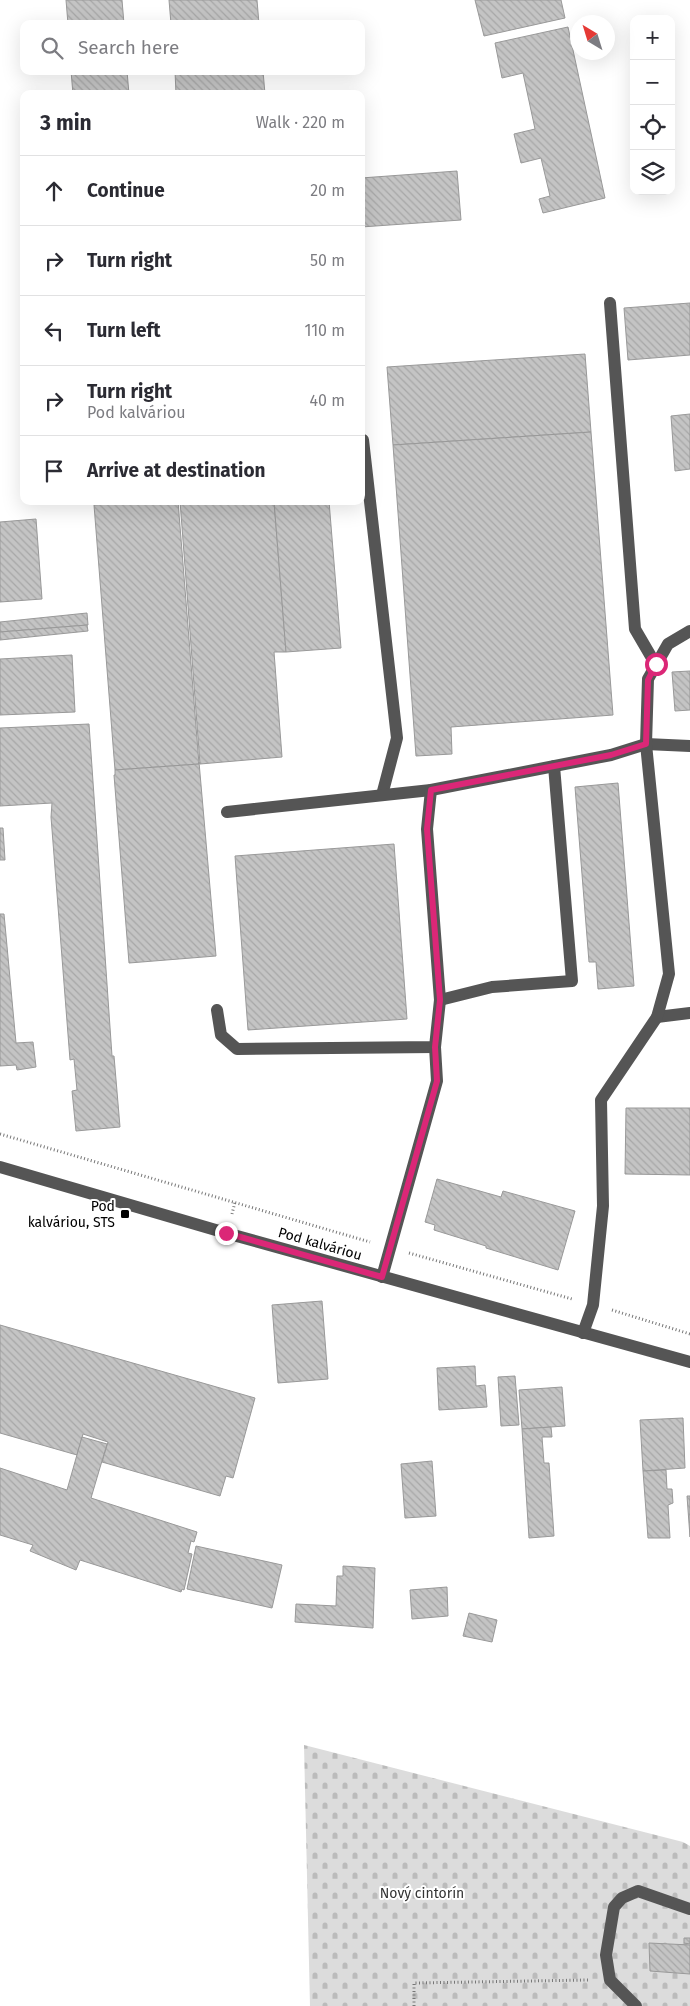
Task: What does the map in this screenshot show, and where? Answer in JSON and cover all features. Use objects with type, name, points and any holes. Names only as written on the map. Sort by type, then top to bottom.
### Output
[{"type":"street","points":[[610,303],[635,629],[656,664]]},
{"type":"street","points":[[365,458],[397,738],[382,795]]},
{"type":"street","points":[[583,1332],[593,1305],[603,1206],[601,1100],[657,1017],[669,974],[646,744],[648,680],[668,644],[690,631]]},
{"type":"street","points":[[227,812],[431,790],[611,755],[646,744],[690,746]]},
{"type":"street","points":[[440,1000],[492,987],[572,981],[554,766]]},
{"type":"street","points":[[382,1277],[437,1081],[435,1047],[440,1000],[427,829],[431,790]]},
{"type":"street","points":[[217,1010],[221,1034],[238,1049],[435,1047]]},
{"type":"street","points":[[657,1017],[690,1012]]},
{"type":"street","name":"Pod kalváriou","points":[[0,1167],[382,1277],[690,1362]]},
{"type":"street","points":[[636,2006],[610,1980],[606,1955],[614,1907],[622,1898],[638,1891],[690,1909]]},
{"type":"path","points":[[0,1134],[690,1334]]},
{"type":"path","points":[[231,1217],[235,1202]]},
{"type":"path","points":[[414,2006],[414,1983],[610,1980]]},
{"type":"green space","name":"Nový cintorín","points":[[304,1745],[683,1842],[690,1846],[690,2006],[310,2006]]},
{"type":"building","points":[[66,0],[122,0],[124,20],[68,20]]},
{"type":"building","points":[[169,0],[257,0],[259,20],[171,20]]},
{"type":"building","points":[[475,0],[561,0],[565,18],[484,36]]},
{"type":"building","points":[[568,27],[570,60],[575,60],[605,198],[543,213],[539,199],[550,196],[541,158],[521,163],[514,134],[535,129],[523,73],[502,78],[495,43]]},
{"type":"building","points":[[71,75],[127,75],[129,90],[73,90]]},
{"type":"building","points":[[175,75],[263,75],[265,90],[176,90]]},
{"type":"building","points":[[457,171],[461,220],[365,227],[365,178]]},
{"type":"building","points":[[690,303],[690,355],[628,360],[624,308]]},
{"type":"building","points":[[585,354],[591,432],[393,445],[387,367]]},
{"type":"building","points":[[690,414],[690,469],[675,471],[671,416]]},
{"type":"building","points":[[591,432],[613,715],[451,727],[452,754],[416,756],[393,445]]},
{"type":"building","points":[[94,505],[178,505],[199,764],[115,770]]},
{"type":"building","points":[[180,505],[274,505],[286,652],[274,652],[282,757],[200,764]]},
{"type":"building","points":[[274,505],[329,505],[341,648],[286,652]]},
{"type":"building","points":[[36,519],[42,599],[0,602],[0,522]]},
{"type":"building","points":[[87,613],[88,625],[0,632],[0,622]]},
{"type":"building","points":[[87,625],[88,631],[0,640],[0,632]]},
{"type":"building","points":[[72,655],[75,712],[0,715],[0,659]]},
{"type":"building","points":[[690,671],[690,710],[675,711],[672,672]]},
{"type":"building","points":[[89,724],[112,1056],[114,1056],[120,1127],[76,1131],[72,1091],[77,1090],[74,1059],[70,1060],[51,817],[52,803],[0,806],[0,728]]},
{"type":"building","points":[[199,762],[216,956],[129,963],[115,770],[199,764]]},
{"type":"building","points":[[618,783],[634,986],[598,989],[596,962],[589,962],[575,787]]},
{"type":"building","points":[[0,828],[3,828],[5,860],[0,860]]},
{"type":"building","points":[[394,844],[407,1019],[248,1030],[235,856]]},
{"type":"building","points":[[0,914],[4,914],[16,1043],[33,1042],[36,1067],[17,1070],[16,1065],[0,1066]]},
{"type":"building","points":[[626,1108],[690,1108],[690,1175],[625,1174]]},
{"type":"building","points":[[437,1179],[501,1197],[503,1191],[575,1211],[558,1270],[434,1230],[435,1225],[425,1222]]},
{"type":"building","points":[[322,1301],[328,1379],[278,1383],[272,1305]]},
{"type":"building","points":[[0,1325],[255,1398],[233,1478],[226,1476],[220,1496],[102,1462],[108,1442],[83,1434],[77,1455],[0,1433]]},
{"type":"building","points":[[475,1366],[476,1386],[485,1385],[487,1407],[439,1410],[437,1368]]},
{"type":"building","points":[[515,1376],[519,1425],[501,1426],[498,1377]]},
{"type":"building","points":[[562,1387],[565,1426],[522,1429],[519,1390]]},
{"type":"building","points":[[683,1418],[685,1468],[643,1471],[640,1420]]},
{"type":"building","points":[[551,1427],[552,1437],[542,1437],[544,1463],[549,1463],[554,1536],[529,1538],[522,1429]]},
{"type":"building","points":[[82,1437],[107,1444],[91,1498],[197,1532],[194,1542],[191,1541],[188,1553],[192,1554],[184,1590],[182,1589],[181,1592],[80,1560],[76,1570],[30,1551],[33,1545],[0,1535],[0,1468],[67,1490]]},
{"type":"building","points":[[432,1461],[436,1516],[405,1518],[401,1464]]},
{"type":"building","points":[[666,1470],[667,1489],[672,1489],[673,1503],[668,1505],[670,1538],[648,1538],[643,1471]]},
{"type":"building","points":[[687,1496],[690,1496],[690,1537]]},
{"type":"building","points":[[196,1546],[282,1565],[272,1608],[187,1589]]},
{"type":"building","points":[[343,1566],[375,1568],[373,1628],[295,1622],[296,1604],[336,1606],[337,1576],[343,1576]]},
{"type":"building","points":[[447,1587],[448,1616],[412,1619],[410,1590]]},
{"type":"building","points":[[469,1613],[497,1620],[492,1642],[463,1636]]},
{"type":"building","points":[[684,1938],[690,1938],[690,1944],[684,1943]]},
{"type":"building","points":[[649,1943],[690,1945],[690,1974],[650,1971]]},
{"type":"place","name":"Pod kalváriou, STS","points":[[125,1214]]},
{"type":"route","points":[[226,1233],[382,1277],[437,1081],[435,1047],[440,1000],[427,829],[431,790],[611,755],[646,744],[648,680],[656,664]]}]
